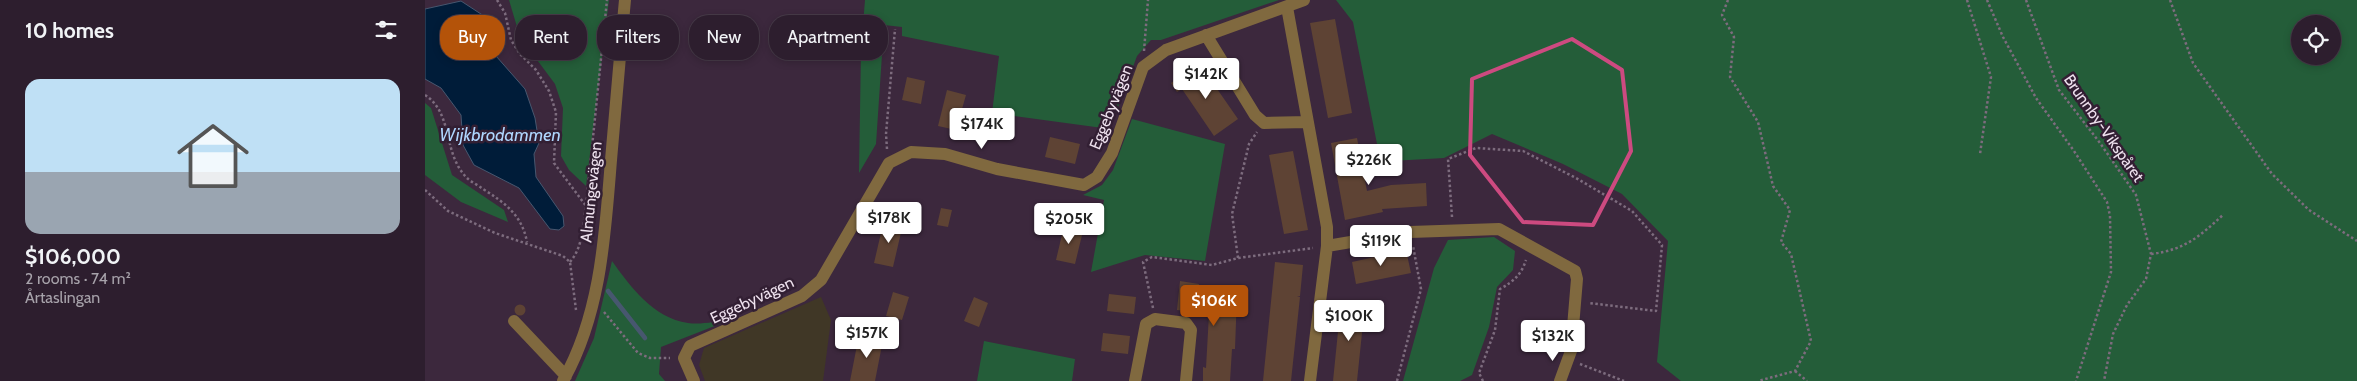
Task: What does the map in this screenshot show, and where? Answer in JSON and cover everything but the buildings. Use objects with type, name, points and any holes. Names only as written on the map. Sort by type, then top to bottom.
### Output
[{"type":"street","name":"Almungevägen","points":[[564,378],[584,335],[597,286],[606,222],[625,0]]},
{"type":"street","name":"Eggebyvägen","points":[[684,358],[690,346],[802,296],[821,280],[889,162],[911,152],[945,154],[997,169],[1084,185],[1097,177],[1112,153],[1143,67],[1166,50],[1304,0]]},
{"type":"street","points":[[1287,7],[1327,227],[1327,246],[1310,381]]},
{"type":"street","points":[[1206,35],[1255,116],[1264,123],[1308,122]]},
{"type":"street","points":[[1327,246],[1410,232],[1499,229],[1575,272],[1577,279],[1576,302],[1569,360],[1560,381]]},
{"type":"street","points":[[1135,381],[1146,324],[1155,319],[1186,323],[1191,330],[1186,381]]},
{"type":"street","points":[[514,321],[564,378]]},
{"type":"street","points":[[684,358],[694,381]]},
{"type":"path","points":[[497,0],[505,13],[511,40],[520,54],[536,70],[549,91],[555,112],[553,163],[586,206]]},
{"type":"path","points":[[570,262],[576,255],[581,238],[586,206],[607,0]]},
{"type":"path","points":[[1143,67],[1148,0]]},
{"type":"path","points":[[1728,0],[1722,15],[1734,37],[1730,77],[1758,122],[1773,186],[1790,210],[1781,242],[1791,254],[1811,341],[1795,371],[1758,381]]},
{"type":"path","points":[[1967,0],[1991,77],[1980,154]]},
{"type":"path","points":[[1987,0],[2003,37],[2036,98],[2074,151],[2107,202],[2111,272],[2076,381]]},
{"type":"path","name":"Brunnby-Vikspåret","points":[[2026,0],[2059,90],[2101,142],[2136,195],[2151,254],[2146,279],[2127,305],[2113,334],[2104,381]]},
{"type":"path","points":[[2170,0],[2193,63],[2272,174],[2309,210],[2357,242]]},
{"type":"path","points":[[889,162],[886,134],[895,29]]},
{"type":"path","points":[[425,95],[432,99],[443,113],[451,155],[467,178],[505,203],[522,224],[527,242]]},
{"type":"path","points":[[1239,258],[1232,214],[1249,144],[1258,131],[1255,127]]},
{"type":"path","points":[[1453,231],[1448,159],[1475,148],[1523,151],[1584,183],[1632,211],[1662,245],[1656,311],[1576,302]]},
{"type":"path","points":[[425,190],[448,211],[495,233],[527,242],[563,256],[570,262],[576,310]]},
{"type":"path","points":[[2151,254],[2171,252],[2198,238],[2224,214]]},
{"type":"path","points":[[1397,381],[1421,288],[1410,232]]},
{"type":"path","points":[[1155,319],[1143,262],[1152,257],[1212,265],[1239,258],[1327,246]]},
{"type":"path","points":[[1483,381],[1479,373],[1495,330],[1500,289],[1515,280],[1522,272],[1531,247]]},
{"type":"path","points":[[575,298],[592,305],[608,315],[638,353],[650,358],[684,358]]},
{"type":"path","points":[[1569,360],[1624,381]]},
{"type":"path","points":[[1795,371],[1807,381]]},
{"type":"highlighted area","points":[[1572,39],[1622,70],[1631,151],[1593,225],[1523,222],[1470,155],[1472,79]]},
{"type":"shaded area","points":[[821,297],[831,320],[823,381],[705,381],[699,365],[704,348]]},
{"type":"green space","points":[[509,0],[609,0],[607,15],[597,15],[597,60],[602,60],[586,186],[569,170],[561,156],[563,108],[555,84],[537,60],[587,60],[587,15],[515,15],[515,20]]},
{"type":"green space","points":[[865,0],[1279,0],[1161,40],[1151,40],[1137,56],[1110,129],[992,113],[999,56],[902,36],[902,27],[888,25],[888,15],[864,15]]},
{"type":"green space","points":[[1336,0],[2357,0],[2357,381],[1681,381],[1657,362],[1668,241],[1622,194],[1563,164],[1492,134],[1444,158],[1391,161],[1378,149],[1353,22]]},
{"type":"green space","points":[[861,60],[882,60],[876,144],[859,173]]},
{"type":"green space","points":[[425,103],[431,108],[452,175],[504,210],[508,222],[461,202],[425,175]]},
{"type":"green space","points":[[1132,119],[1225,144],[1205,261],[1145,255],[1091,272],[1104,200],[1083,195],[1102,185],[1113,170]]},
{"type":"green space","points":[[1494,237],[1515,251],[1513,270],[1497,287],[1489,327],[1472,375],[1460,381],[1403,381],[1434,268],[1448,240]]},
{"type":"green space","points":[[612,261],[644,300],[664,315],[688,323],[730,320],[661,347],[659,374],[665,381],[575,381],[594,338]]},
{"type":"green space","points":[[984,341],[1075,359],[1072,381],[977,381]]},
{"type":"water","name":"Wijkbrodammen","points":[[461,1],[482,15],[440,15],[440,60],[500,60],[525,89],[535,118],[539,143],[534,154],[536,177],[563,216],[564,226],[559,230],[550,229],[519,188],[474,165],[463,145],[461,115],[441,88],[425,79],[425,9]]},
{"type":"waterway","points":[[608,291],[645,338]]}]
